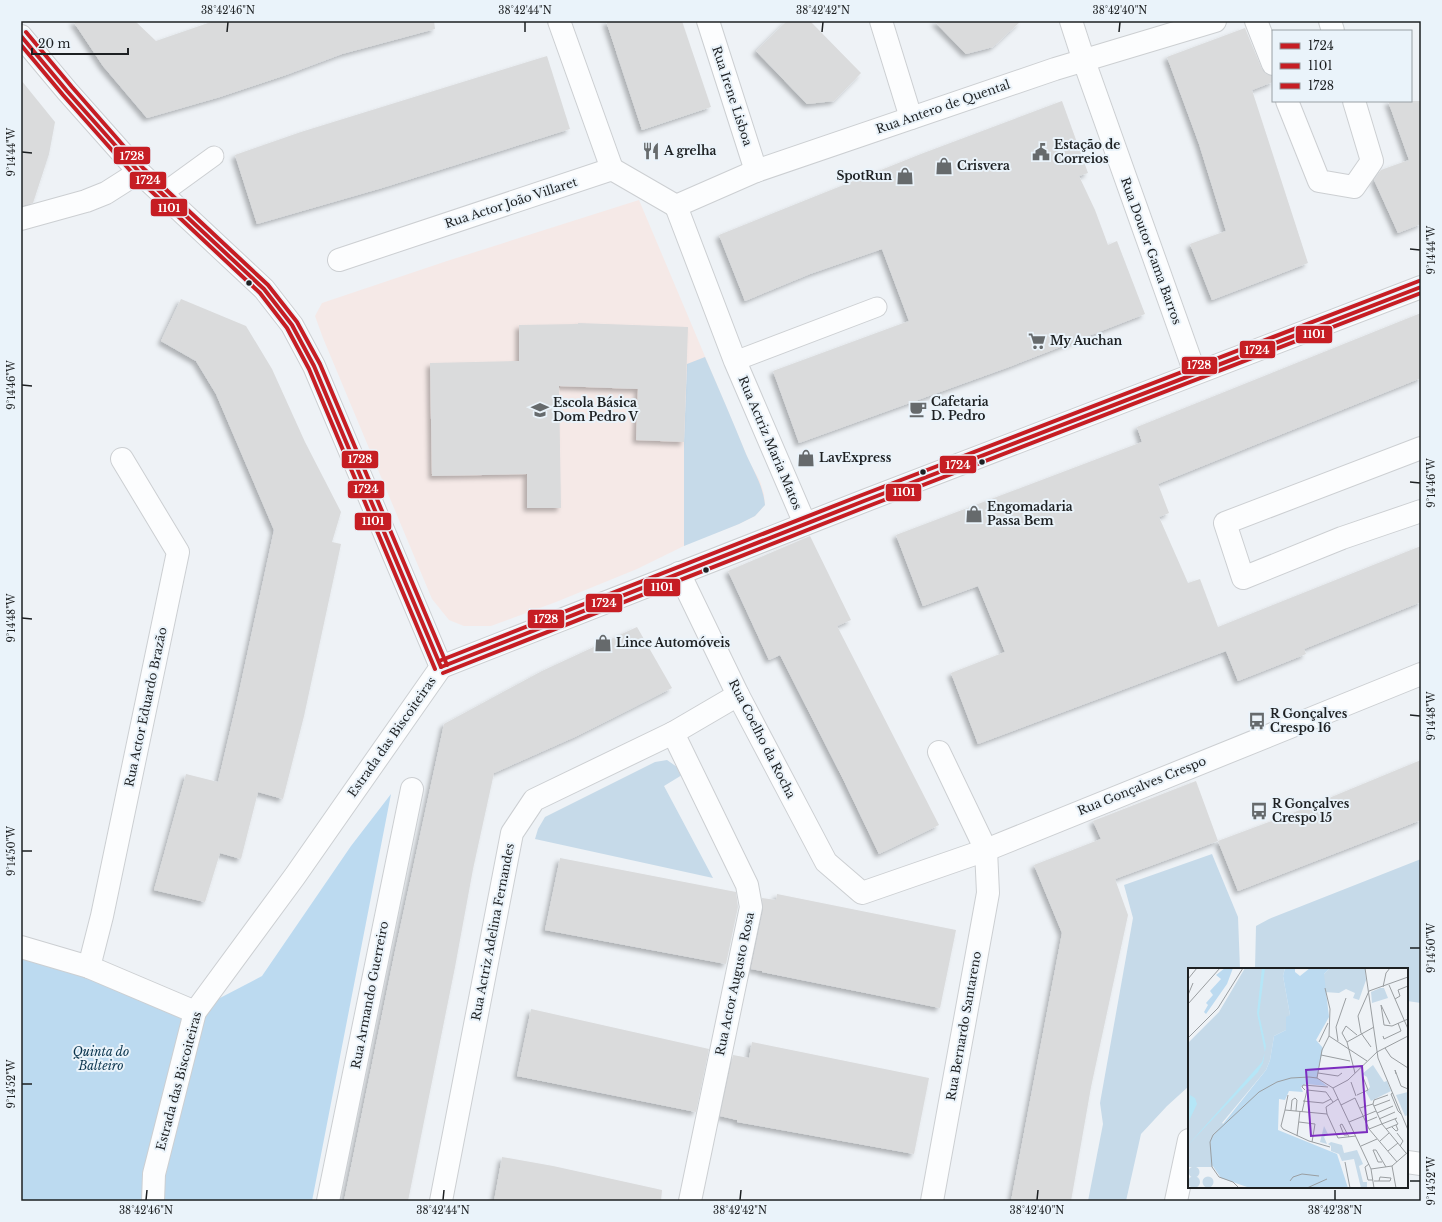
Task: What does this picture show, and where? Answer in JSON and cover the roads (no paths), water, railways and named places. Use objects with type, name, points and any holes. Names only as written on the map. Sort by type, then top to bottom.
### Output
[{"type":"street","points":[[559,21],[612,169],[676,206]]},
{"type":"street","name":"Rua Irene Lisboa","points":[[708,21],[756,171]]},
{"type":"street","points":[[881,21],[912,118]]},
{"type":"street","name":"Rua Doutor Gama Barros","points":[[1071,21],[1195,373]]},
{"type":"street","name":"Rua Antero de Quental","points":[[676,206],[756,171],[1055,69],[1215,21]]},
{"type":"street","points":[[1256,21],[1272,61]]},
{"type":"street","name":"Estrada das Biscoiteiras","points":[[21,36],[67,91],[139,172],[264,289],[292,325],[314,366],[441,667],[295,876],[195,1012],[154,1174],[153,1201]]},
{"type":"street","points":[[1288,102],[1319,181],[1354,187],[1372,161],[1354,102]]},
{"type":"street","name":"Rua Actor João Villaret","points":[[339,260],[612,169]]},
{"type":"street","points":[[21,219],[86,201],[106,193],[139,172]]},
{"type":"street","name":"Rua Actriz Maria Matos","points":[[676,206],[735,361],[805,524]]},
{"type":"street","points":[[441,667],[805,524],[1421,287]]},
{"type":"street","points":[[1421,448],[1224,523],[1243,578],[1342,538],[1421,511]]},
{"type":"street","name":"Rua Actor Eduardo Brazão","points":[[89,967],[102,916],[178,552],[122,459]]},
{"type":"street","name":"Rua Coelho da Rocha","points":[[679,573],[738,695],[826,862],[862,893]]},
{"type":"street","name":"Rua Gonçalves Crespo","points":[[862,893],[986,850],[1421,674]]},
{"type":"street","name":"Rua Actriz Adelina Fernandes","points":[[441,1201],[512,832],[534,800],[673,733],[738,695]]},
{"type":"street","name":"Rua Actor Augusto Rosa","points":[[673,733],[747,885],[752,907],[690,1201]]},
{"type":"street","points":[[939,752],[986,850]]},
{"type":"street","name":"Rua Armando Guerreiro","points":[[328,1201],[412,789]]},
{"type":"street","name":"Rua Bernardo Santareno","points":[[932,1201],[988,893],[986,850]]},
{"type":"street","points":[[21,947],[89,967],[195,1012]]},
{"type":"street","points":[[1176,1201],[1188,1145]]},
{"type":"street","points":[[1408,1162],[1421,1164]]},
{"type":"lane","points":[[163,193],[214,156]]},
{"type":"lane","name":"Rua Actriz Maria Matos","points":[[735,361],[877,307]]},
{"type":"place","name":"A grelha","points":[[651,151]]},
{"type":"place","name":"Estação de Correios","points":[[1041,152]]},
{"type":"place","name":"Crisvera","points":[[944,166]]},
{"type":"place","name":"SpotRun","points":[[905,176]]},
{"type":"place","name":"My Auchan","points":[[1037,341]]},
{"type":"place","name":"Cafetaria D. Pedro","points":[[918,409]]},
{"type":"place","name":"Escola Básica Dom Pedro V","points":[[540,410]]},
{"type":"place","name":"LavExpress","points":[[806,458]]},
{"type":"place","name":"Engomadaria Passa Bem","points":[[974,514]]},
{"type":"place","name":"Lince Automóveis","points":[[603,643]]},
{"type":"place","name":"R Gonçalves Crespo 16","points":[[1257,721]]},
{"type":"place","name":"R Gonçalves Crespo 15","points":[[1259,811]]},
{"type":"park label","name":"Quinta do Balteiro","points":[[101,1059]]}]
